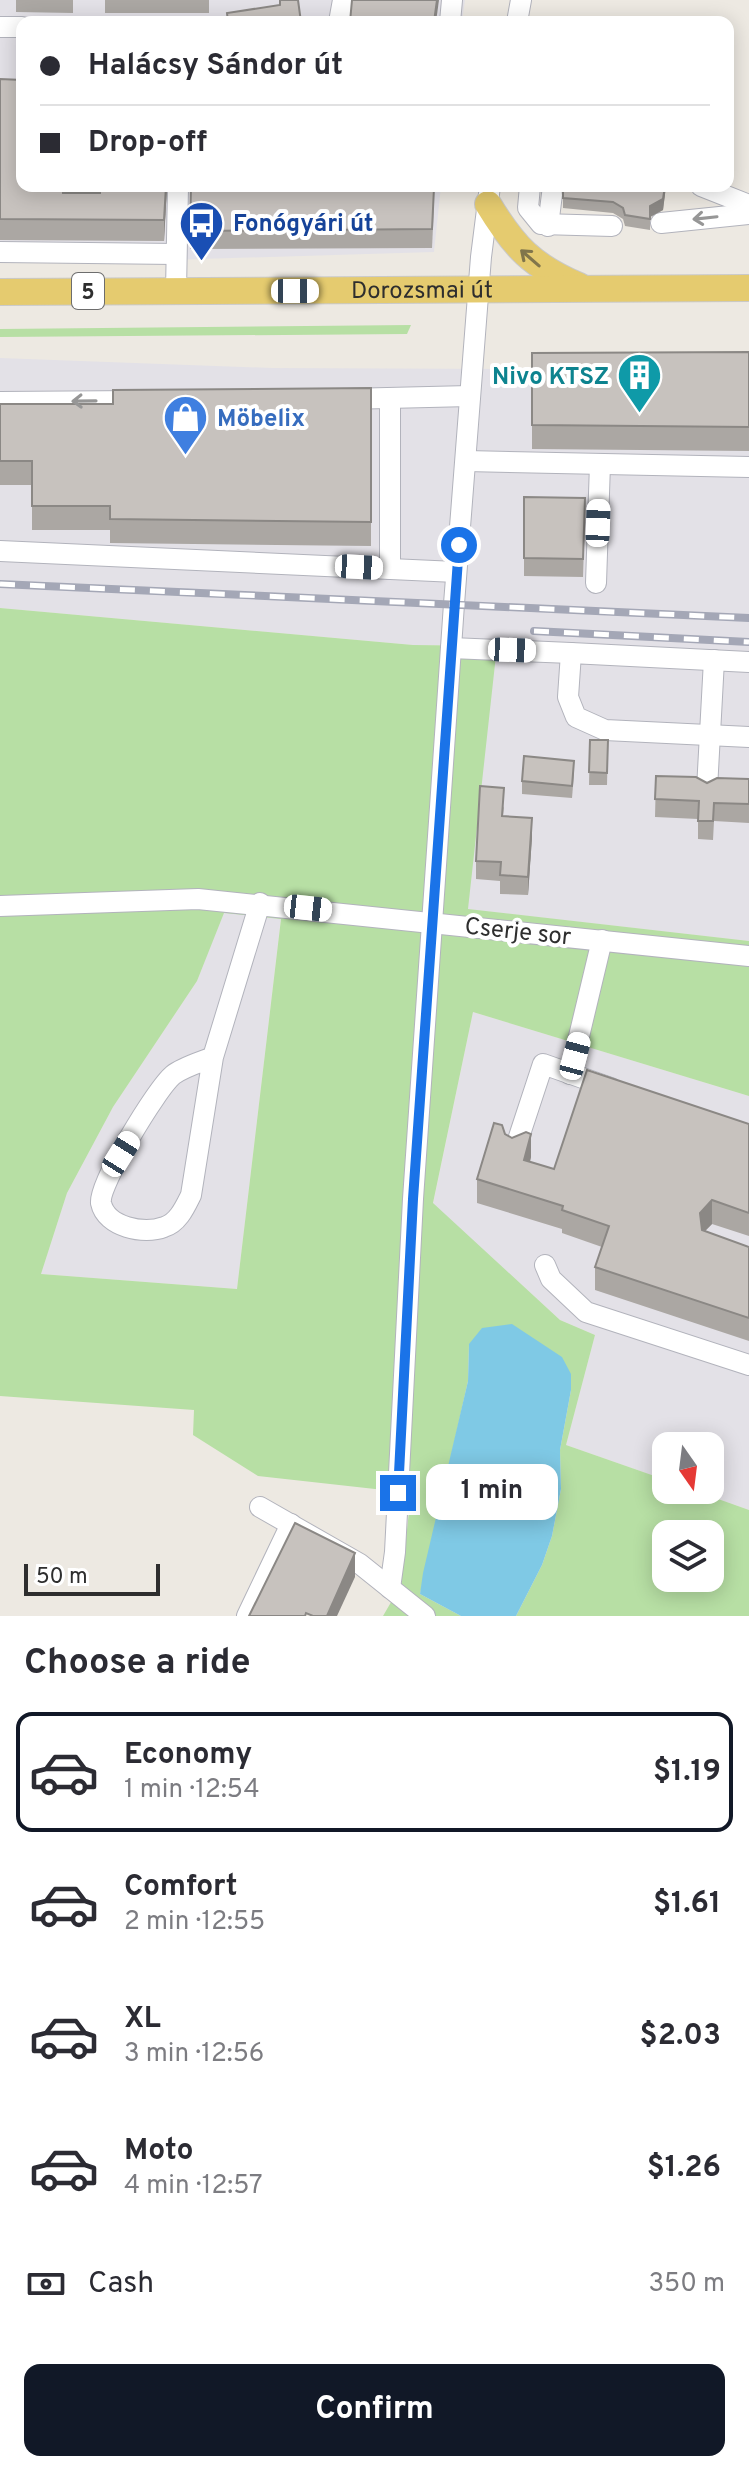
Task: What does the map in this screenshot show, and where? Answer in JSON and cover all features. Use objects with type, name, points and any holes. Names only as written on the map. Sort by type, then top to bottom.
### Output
[{"type":"main road","points":[[489,195],[521,252],[546,272],[590,290]]},
{"type":"main road","name":"Dorozsmai út","points":[[0,292],[478,292],[749,288]]},
{"type":"street","points":[[176,291],[178,192]]},
{"type":"street","points":[[529,192],[528,208],[535,219],[548,226],[612,226]]},
{"type":"street","points":[[716,192],[749,205]]},
{"type":"street","points":[[548,226],[552,194]]},
{"type":"street","points":[[390,1588],[395,1552],[456,572],[478,292],[489,195]]},
{"type":"street","points":[[661,223],[749,214]]},
{"type":"street","points":[[0,252],[176,254]]},
{"type":"street","points":[[329,399],[470,396]]},
{"type":"street","points":[[390,398],[390,569]]},
{"type":"street","points":[[0,402],[157,400]]},
{"type":"street","points":[[466,461],[749,467]]},
{"type":"street","points":[[596,583],[600,464]]},
{"type":"street","points":[[0,551],[456,572]]},
{"type":"street","points":[[451,648],[749,662]]},
{"type":"street","points":[[571,653],[570,708],[588,725],[605,730],[749,737]]},
{"type":"street","points":[[707,789],[714,660]]},
{"type":"street","name":"Cserje sor","points":[[0,906],[198,899],[260,903],[749,956]]},
{"type":"street","points":[[213,1057],[173,1074],[111,1170],[100,1200],[105,1215],[119,1224],[144,1230],[165,1227],[182,1213],[191,1195],[213,1057],[260,903]]},
{"type":"street","points":[[570,1074],[602,940]]},
{"type":"street","points":[[515,1149],[543,1064],[630,1094]]},
{"type":"street","points":[[545,1265],[551,1279],[586,1312],[749,1365]]},
{"type":"street","points":[[260,1507],[360,1564],[425,1616]]},
{"type":"street","points":[[247,1616],[291,1524]]},
{"type":"shaded area","points":[[0,0],[465,0],[463,16],[16,16],[16,192],[440,192],[434,252],[168,260],[0,257]]},
{"type":"shaded area","points":[[0,358],[272,368],[749,370],[749,941],[467,909],[496,646],[413,645],[0,608]]},
{"type":"shaded area","points":[[224,912],[281,918],[237,1289],[41,1274],[67,1193],[113,1107],[197,981]]},
{"type":"shaded area","points":[[473,1012],[749,1096],[749,1510],[724,1501],[724,1432],[652,1432],[652,1475],[566,1445],[595,1335],[560,1320],[433,1204]]},
{"type":"green space","points":[[411,325],[407,334],[0,337],[0,329]]},
{"type":"green space","points":[[0,608],[413,645],[497,646],[468,909],[749,941],[749,1096],[473,1012],[433,1203],[560,1320],[595,1335],[566,1445],[652,1475],[652,1504],[724,1504],[724,1501],[749,1510],[749,1616],[516,1616],[542,1565],[552,1536],[561,1489],[560,1450],[571,1390],[469,1344],[468,1381],[420,1594],[461,1616],[383,1616],[401,1585],[411,1493],[258,1476],[193,1435],[194,1410],[0,1396]],"holes":[[[224,913],[281,919],[237,1289],[41,1274],[67,1193],[113,1107],[197,981]]]},
{"type":"water","points":[[512,1324],[562,1357],[571,1374],[560,1450],[561,1489],[552,1536],[542,1565],[516,1616],[461,1616],[420,1594],[423,1573],[468,1381],[469,1344],[482,1328]]},
{"type":"building","points":[[280,0],[298,0],[300,16],[227,16],[227,13],[280,5]]},
{"type":"building","points":[[352,0],[437,0],[435,16],[351,16]]},
{"type":"building","points":[[0,79],[16,80],[16,192],[166,192],[164,220],[0,219]]},
{"type":"building","points":[[191,192],[434,192],[432,229],[190,231]]},
{"type":"building","points":[[563,192],[664,192],[663,199],[650,206],[650,219],[625,215],[623,208],[613,202],[563,198]]},
{"type":"building","name":"Nivo KTSZ","points":[[749,352],[749,427],[532,425],[532,353]]},
{"type":"building","name":"Möbelix","points":[[371,388],[371,522],[110,519],[110,506],[32,506],[32,461],[0,461],[0,404],[113,404],[113,390]]},
{"type":"building","points":[[524,497],[585,498],[583,559],[524,558]]},
{"type":"building","points":[[590,740],[608,740],[607,773],[589,772]]},
{"type":"building","points":[[524,756],[574,761],[572,786],[522,781]]},
{"type":"building","points":[[656,776],[696,777],[707,783],[717,778],[749,779],[749,804],[714,803],[713,821],[698,821],[699,801],[655,799]]},
{"type":"building","points":[[480,786],[504,788],[502,816],[532,818],[528,877],[500,875],[501,862],[476,861]]},
{"type":"building","points":[[587,1070],[749,1124],[749,1213],[712,1200],[700,1213],[702,1230],[749,1247],[749,1318],[595,1267],[609,1226],[562,1210],[563,1206],[477,1179],[494,1123],[502,1125],[505,1134],[512,1138],[526,1132],[531,1134],[524,1160],[554,1169]]},
{"type":"building","points":[[295,1523],[355,1553],[327,1616],[306,1613],[305,1616],[249,1616]]},
{"type":"railway","points":[[0,584],[749,618]]},
{"type":"railway","points":[[534,631],[749,642]]},
{"type":"place","name":"Fonógyári út","points":[[202,262]]},
{"type":"place","name":"Nivo KTSZ","points":[[640,415]]},
{"type":"place","name":"Möbelix","points":[[186,457]]},
{"type":"route","points":[[398,1493],[413,1199],[459,545]]}]
